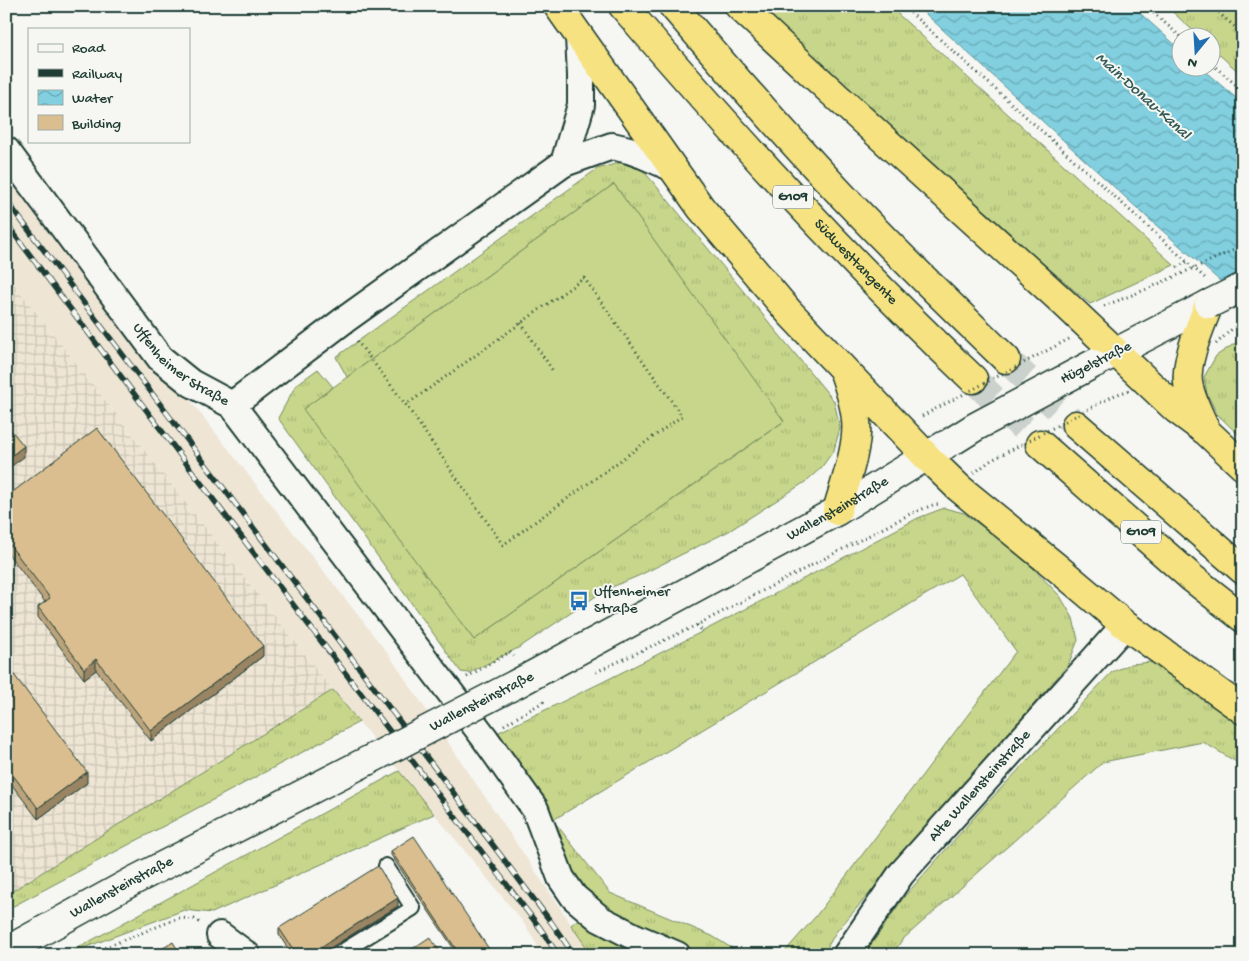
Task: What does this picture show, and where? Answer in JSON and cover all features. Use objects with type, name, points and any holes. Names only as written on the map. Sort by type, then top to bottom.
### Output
[{"type":"highway","points":[[558,6],[701,208],[789,312],[926,456],[958,488],[1125,625],[1243,710]]},
{"type":"highway","name":"Südwesttangente","points":[[623,6],[704,100],[816,223],[973,379]]},
{"type":"highway","name":"G109","points":[[673,6],[735,78],[844,197],[1006,359]]},
{"type":"highway","points":[[739,6],[1062,301],[1105,358],[1207,432],[1243,466]]},
{"type":"highway","points":[[1207,432],[1191,395],[1188,381],[1190,360],[1208,292]]},
{"type":"highway","points":[[837,511],[856,440],[857,421],[844,370]]},
{"type":"highway","name":"G109","points":[[1076,425],[1243,570]]},
{"type":"highway","name":"G109","points":[[1040,444],[1192,578],[1243,618]]},
{"type":"street","points":[[564,163],[581,106],[579,37]]},
{"type":"street","points":[[232,405],[343,321],[564,163],[612,146],[644,155],[673,168]]},
{"type":"street","name":"Uffenheimer Straße","points":[[6,150],[160,358],[191,384],[232,405],[484,737],[535,809],[561,878],[574,897],[600,919],[677,955]]},
{"type":"street","points":[[1208,292],[1243,287]]},
{"type":"street","name":"Hügelstraße","points":[[951,442],[1105,358],[1197,334]]},
{"type":"street","name":"Wallensteinstraße","points":[[6,951],[133,881],[369,760],[518,671],[837,511],[951,442]]},
{"type":"street","name":"Alte Wallensteinstraße","points":[[846,955],[901,874],[1125,625]]},
{"type":"street","points":[[220,935],[247,955]]},
{"type":"lane","points":[[337,955],[413,908],[386,866]]},
{"type":"path","points":[[903,6],[1187,262],[1208,292]]},
{"type":"path","points":[[1146,6],[1172,29]]},
{"type":"path","points":[[1211,6],[1243,34]]},
{"type":"path","points":[[1222,73],[1243,91]]},
{"type":"path","points":[[1122,299],[1243,246]]},
{"type":"path","points":[[1177,267],[1187,262]]},
{"type":"path","points":[[343,321],[406,406],[503,544],[682,416],[584,278],[406,406]]},
{"type":"path","points":[[521,323],[553,372]]},
{"type":"path","points":[[1197,334],[1232,329],[1243,323]]},
{"type":"path","points":[[922,416],[1071,338]]},
{"type":"path","points":[[974,473],[999,456],[1115,395],[1136,388]]},
{"type":"path","points":[[595,672],[697,625],[912,513],[933,504],[945,503]]},
{"type":"path","points":[[579,601],[583,607]]},
{"type":"path","points":[[697,625],[701,630]]},
{"type":"path","points":[[446,688],[510,652],[518,671]]},
{"type":"path","points":[[484,737],[543,702],[541,697]]},
{"type":"path","points":[[86,955],[179,918],[194,919],[220,935]]},
{"type":"shaded area","points":[[6,162],[389,655],[592,955],[543,955],[523,922],[333,690],[6,274]]},
{"type":"shaded area","points":[[6,274],[333,690],[6,895]]},
{"type":"green space","points":[[756,6],[889,6],[1174,265],[1090,304],[942,176]]},
{"type":"green space","points":[[1166,6],[1243,6],[1243,76],[1222,57],[1222,28],[1190,28]]},
{"type":"green space","points":[[626,161],[640,167],[653,182],[834,401],[840,428],[834,450],[821,468],[805,482],[729,531],[638,576],[605,590],[520,647],[469,673],[461,672],[278,418],[296,385],[318,369],[333,387],[304,409],[474,640],[783,422],[614,184],[347,377],[336,357],[597,169]]},
{"type":"green space","points":[[614,184],[784,421],[474,640],[303,409]]},
{"type":"green space","points":[[1243,338],[1243,439],[1217,414],[1207,394],[1204,377],[1216,356]]},
{"type":"green space","points":[[944,508],[964,513],[1032,567],[1060,596],[1073,618],[1078,640],[1068,665],[836,932],[823,955],[782,955],[816,916],[1016,651],[960,574],[553,820],[497,733],[656,655],[918,518]]},
{"type":"green space","points":[[1152,662],[1175,673],[1243,717],[1243,766],[1203,742],[1103,762],[902,940],[892,955],[864,955],[904,897],[986,804],[1112,672],[1131,664]]},
{"type":"green space","points":[[333,690],[359,722],[6,910],[6,895]]},
{"type":"green space","points":[[399,771],[434,814],[212,913],[184,910],[65,955]]},
{"type":"green space","points":[[553,820],[610,893],[712,936],[743,955],[698,955],[671,940],[628,922],[605,907],[588,891],[572,869]]},
{"type":"green space","points":[[577,920],[649,955],[592,955],[571,925]]},
{"type":"water","name":"Main-Donau-Kanal","points":[[917,6],[1132,6],[1172,42],[1172,78],[1213,78],[1243,104],[1243,301],[1149,219]]},
{"type":"building","points":[[6,424],[24,446],[6,460]]},
{"type":"building","points":[[97,428],[263,646],[151,731],[96,659],[84,669],[38,607],[50,598],[6,540],[6,497]]},
{"type":"building","points":[[6,664],[87,772],[38,808],[6,766]]},
{"type":"building","points":[[414,836],[493,955],[460,955],[391,851]]},
{"type":"building","points":[[378,866],[398,898],[308,955],[297,955],[279,928]]},
{"type":"building","points":[[430,937],[442,955],[403,955]]},
{"type":"building","points":[[173,942],[181,955],[152,955]]},
{"type":"tunnel","points":[[1006,359],[1076,425]]},
{"type":"tunnel","points":[[973,379],[1040,444]]},
{"type":"railway","points":[[6,200],[574,955]]},
{"type":"railway","points":[[6,223],[240,535],[540,928],[558,955]]},
{"type":"place","name":"Uffenheimer Straße","points":[[579,601]]}]
